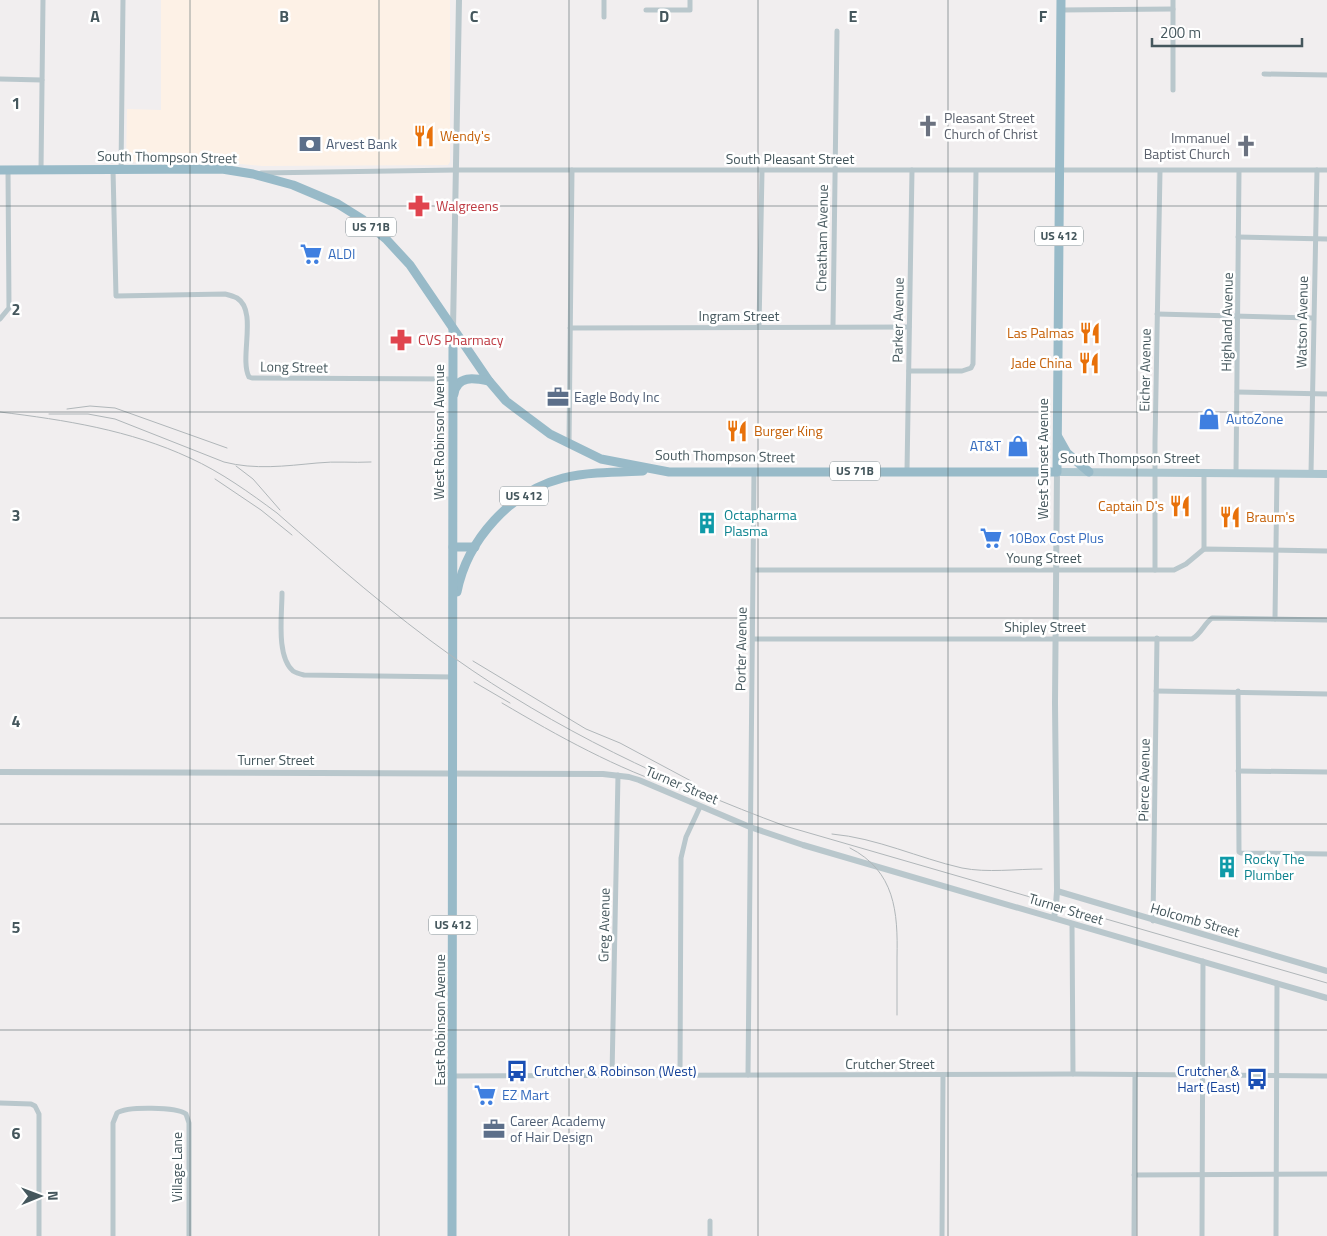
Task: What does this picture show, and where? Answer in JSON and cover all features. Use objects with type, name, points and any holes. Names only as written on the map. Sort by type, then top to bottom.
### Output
[{"type":"highway","name":"West Sunset Avenue","points":[[1056,472],[1061,5]]},
{"type":"highway","name":"South Thompson Street","points":[[4,170],[222,169],[253,174],[314,192],[338,204],[362,220],[386,239],[410,265],[489,381],[506,401],[550,434],[601,459],[669,472],[1056,472]]},
{"type":"highway","name":"West Robinson Avenue","points":[[453,329],[454,774]]},
{"type":"highway","points":[[452,402],[455,390],[463,380],[472,378],[489,381]]},
{"type":"highway","points":[[1057,434],[1067,453],[1089,472]]},
{"type":"highway","points":[[591,474],[601,459]]},
{"type":"highway","name":"US 412","points":[[453,612],[464,566],[473,550],[496,519],[521,497],[563,478],[591,474],[654,470]]},
{"type":"highway","points":[[453,550],[473,550]]},
{"type":"highway","name":"East Robinson Avenue","points":[[452,1236],[454,774]]},
{"type":"main road","name":"South Thompson Street","points":[[1056,472],[1327,474]]},
{"type":"street","points":[[41,170],[43,0]]},
{"type":"street","points":[[117,170],[123,0]]},
{"type":"street","name":"West Robinson Avenue","points":[[453,329],[459,0]]},
{"type":"street","points":[[604,0],[604,17]]},
{"type":"street","points":[[646,10],[690,10],[690,0]]},
{"type":"street","points":[[1173,0],[1173,90]]},
{"type":"street","points":[[1061,5],[1173,9]]},
{"type":"street","name":"Cheatham Avenue","points":[[833,326],[837,31]]},
{"type":"street","points":[[1264,74],[1327,75]]},
{"type":"street","points":[[0,79],[42,80]]},
{"type":"street","points":[[0,319],[9,308],[4,170]]},
{"type":"street","name":"Long Street","points":[[117,170],[116,296],[225,294],[236,297],[244,308],[247,326],[246,369],[249,377],[252,378],[452,379]]},
{"type":"street","name":"South Pleasant Street","points":[[253,174],[456,170],[1327,170]]},
{"type":"street","points":[[569,444],[572,170]]},
{"type":"street","points":[[759,327],[762,170]]},
{"type":"street","name":"Parker Avenue","points":[[907,471],[912,170]]},
{"type":"street","name":"Watson Avenue","points":[[1311,473],[1317,170]]},
{"type":"street","points":[[909,371],[962,371],[971,368],[974,360],[976,171]]},
{"type":"street","name":"Eicher Avenue","points":[[1155,570],[1160,171]]},
{"type":"street","name":"Highland Avenue","points":[[1236,473],[1239,171]]},
{"type":"street","points":[[1238,237],[1327,239]]},
{"type":"street","points":[[1157,314],[1313,318]]},
{"type":"street","name":"Ingram Street","points":[[570,328],[909,327]]},
{"type":"street","points":[[1237,392],[1327,394]]},
{"type":"street","name":"Porter Avenue","points":[[748,1075],[754,471]]},
{"type":"street","name":"West Sunset Avenue","points":[[1054,918],[1057,891],[1056,472]]},
{"type":"street","points":[[1204,472],[1204,549],[1327,551]]},
{"type":"street","points":[[1275,619],[1277,473]]},
{"type":"street","name":"Young Street","points":[[754,570],[1174,570],[1181,568],[1204,549]]},
{"type":"street","points":[[282,594],[283,656],[294,672],[304,675],[453,677]]},
{"type":"street","name":"Shipley Street","points":[[753,639],[1192,639],[1212,618],[1327,620]]},
{"type":"street","name":"Pierce Avenue","points":[[1154,921],[1157,638]]},
{"type":"street","points":[[1156,691],[1327,694]]},
{"type":"street","points":[[1238,691],[1239,852],[1327,854]]},
{"type":"street","points":[[1238,771],[1327,772]]},
{"type":"street","name":"Turner Street","points":[[0,772],[618,776],[640,780],[750,827],[874,866],[1327,998]]},
{"type":"street","name":"Greg Avenue","points":[[612,1075],[618,776]]},
{"type":"street","points":[[680,1075],[681,858],[686,837],[700,807]]},
{"type":"street","name":"Holcomb Street","points":[[1057,891],[1154,921],[1327,970]]},
{"type":"street","points":[[1072,924],[1073,1074]]},
{"type":"street","points":[[1202,1236],[1203,961]]},
{"type":"street","points":[[1276,1236],[1277,983]]},
{"type":"street","name":"Crutcher Street","points":[[453,1076],[1073,1074],[1327,1076]]},
{"type":"street","points":[[1134,1236],[1135,1074]]},
{"type":"street","points":[[942,1236],[943,1075]]},
{"type":"street","points":[[0,1103],[27,1103],[35,1106],[39,1114],[39,1236]]},
{"type":"street","name":"Village Lane","points":[[113,1236],[113,1122],[117,1113],[127,1109],[177,1110],[186,1114],[189,1123],[189,1236]]},
{"type":"street","points":[[1134,1175],[1327,1174]]},
{"type":"street","points":[[710,1221],[710,1236]]},
{"type":"shaded area","points":[[161,0],[450,0],[450,162],[448,165],[262,166],[230,163],[126,162],[127,109],[161,110]]},
{"type":"railway","points":[[67,409],[90,406],[115,408],[227,448]]},
{"type":"railway","points":[[0,412],[73,423],[121,433],[167,448],[213,470],[246,490],[277,513],[407,623],[492,683],[572,731],[698,792],[785,826],[1327,983]]},
{"type":"railway","points":[[49,414],[88,414],[115,419],[224,462],[247,466],[270,467],[324,462],[371,462]]},
{"type":"railway","points":[[236,466],[253,479],[280,510]]},
{"type":"railway","points":[[215,479],[261,510],[292,535]]},
{"type":"railway","points":[[473,661],[586,729],[620,743],[691,781]]},
{"type":"railway","points":[[474,682],[510,703]]},
{"type":"railway","points":[[502,703],[611,762],[679,789]]},
{"type":"railway","points":[[832,834],[881,844],[962,868],[991,871],[1042,869]]},
{"type":"railway","points":[[850,848],[865,857],[876,868],[891,894],[897,940],[897,1015]]},
{"type":"place","name":"Pleasant Street Church of Christ","points":[[928,126]]},
{"type":"place","name":"Wendy's","points":[[424,136]]},
{"type":"place","name":"Arvest Bank","points":[[310,144]]},
{"type":"place","name":"Immanuel Baptist Church","points":[[1246,146]]},
{"type":"place","name":"Walgreens","points":[[419,206]]},
{"type":"place","name":"ALDI","points":[[311,254]]},
{"type":"place","name":"Las Palmas","points":[[1090,333]]},
{"type":"place","name":"CVS Pharmacy","points":[[401,340]]},
{"type":"place","name":"Jade China","points":[[1089,363]]},
{"type":"place","name":"Eagle Body Inc","points":[[558,397]]},
{"type":"place","name":"AutoZone","points":[[1209,419]]},
{"type":"place","name":"Burger King","points":[[737,431]]},
{"type":"place","name":"AT&T","points":[[1018,446]]},
{"type":"place","name":"Captain D's","points":[[1180,506]]},
{"type":"place","name":"Braum's","points":[[1230,517]]},
{"type":"place","name":"Octapharma Plasma","points":[[707,523]]},
{"type":"place","name":"10Box Cost Plus","points":[[991,538]]},
{"type":"place","name":"Rocky The Plumber","points":[[1227,867]]},
{"type":"place","name":"Crutcher & Robinson (West)","points":[[517,1071]]},
{"type":"place","name":"Crutcher & Hart (East)","points":[[1257,1079]]},
{"type":"place","name":"EZ Mart","points":[[485,1095]]},
{"type":"place","name":"Career Academy of Hair Design","points":[[494,1129]]}]
